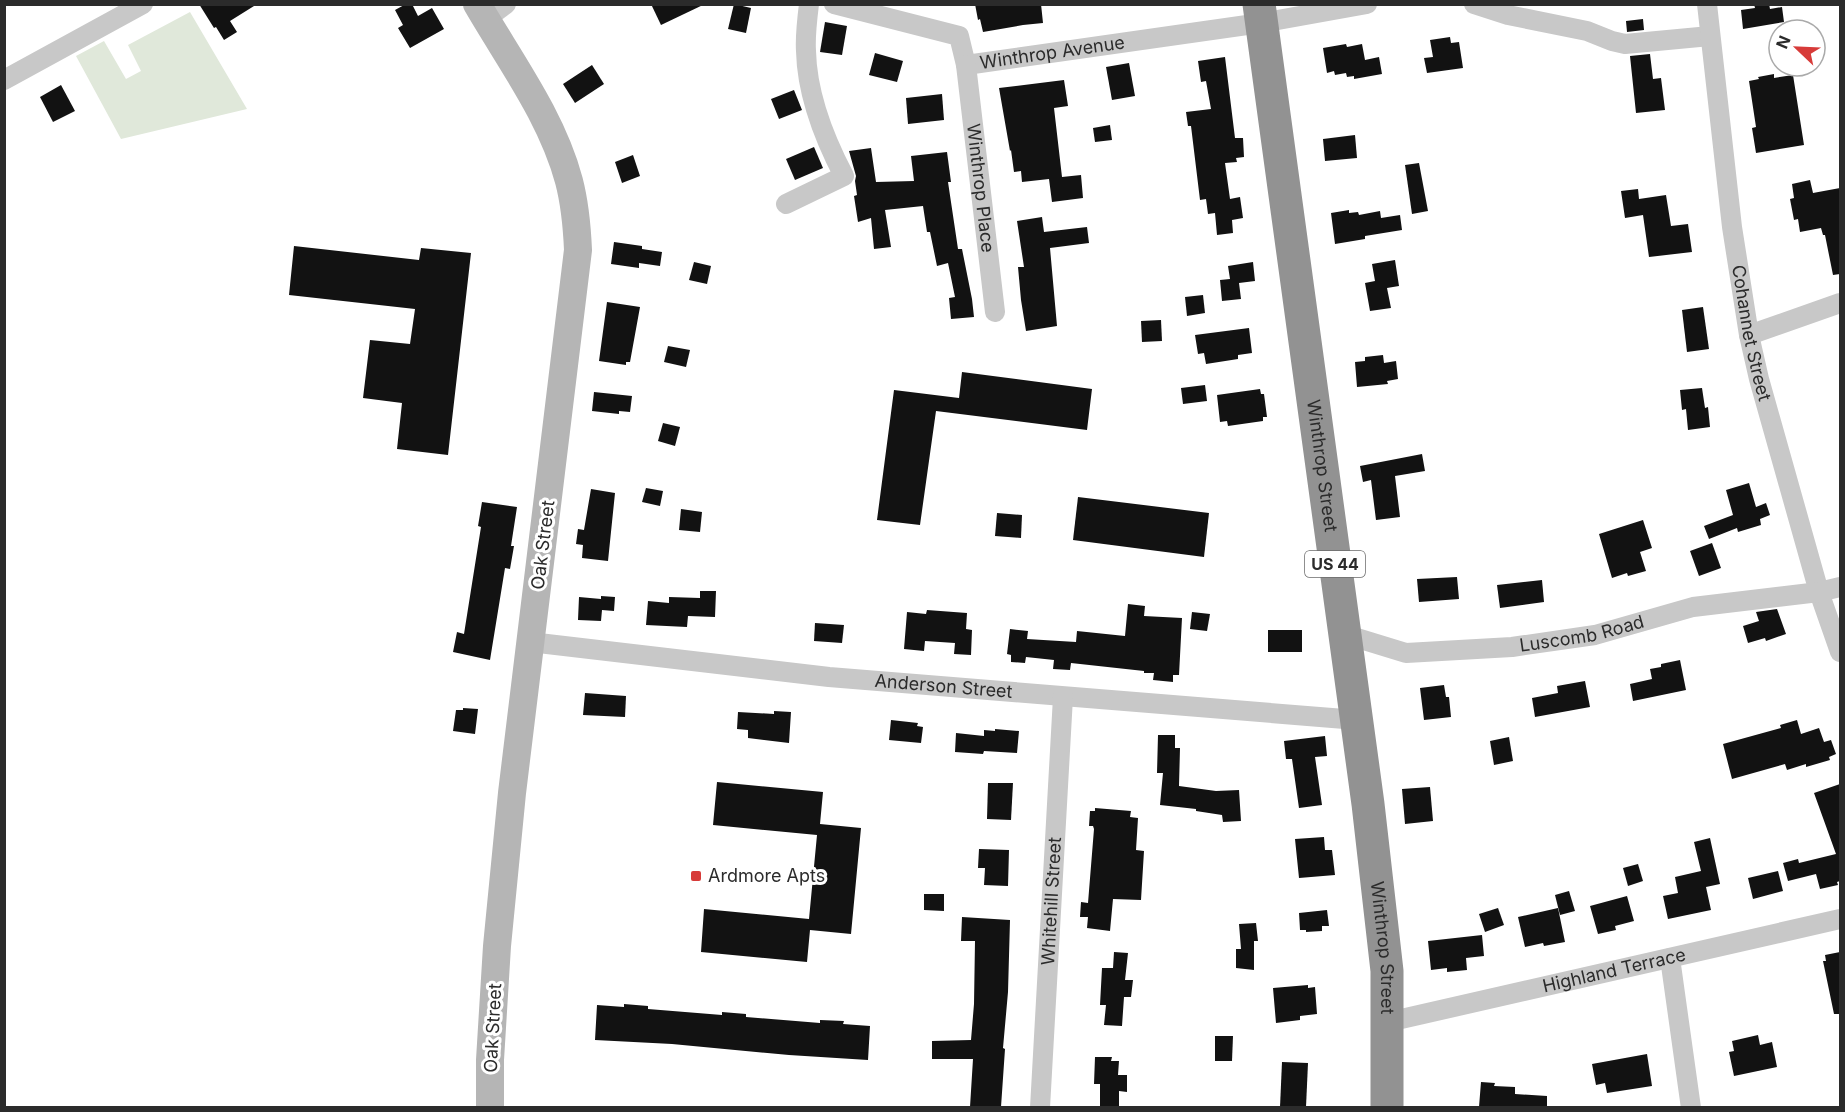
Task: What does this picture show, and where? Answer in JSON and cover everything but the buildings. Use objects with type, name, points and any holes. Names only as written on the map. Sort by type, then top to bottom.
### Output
[{"type":"highway","name":"Winthrop Street","points":[[1260,14],[1357,720],[1387,971],[1387,1107]]},
{"type":"street","points":[[4,80],[143,4]]},
{"type":"street","points":[[786,204],[844,176],[827,144],[807,70],[806,35],[809,4]]},
{"type":"street","name":"Winthrop Avenue","points":[[834,4],[959,36],[966,65],[1260,14],[1367,4]]},
{"type":"street","points":[[1474,4],[1508,15],[1587,31],[1625,44],[1710,36]]},
{"type":"street","name":"Cohannet Street","points":[[1707,4],[1732,227],[1749,335],[1759,379],[1819,592],[1840,652]]},
{"type":"street","name":"Oak Street","points":[[490,10],[556,146],[568,181],[577,233],[576,267],[530,642],[497,946],[490,1060],[490,1107]]},
{"type":"street","name":"Winthrop Place","points":[[966,65],[995,312]]},
{"type":"street","points":[[1749,335],[1840,303]]},
{"type":"street","name":"Luscomb Road","points":[[1344,634],[1406,653],[1512,647],[1595,635],[1693,607],[1819,592],[1840,587]]},
{"type":"street","name":"Anderson Street","points":[[530,642],[829,677],[1357,720]]},
{"type":"street","name":"Whitehill Street","points":[[1040,1107],[1063,697]]},
{"type":"street","name":"Highland Terrace","points":[[1388,1022],[1840,919]]},
{"type":"street","points":[[1670,958],[1691,1107]]},
{"type":"shaded area","points":[[190,12],[247,109],[121,139],[76,56],[104,41],[126,79],[141,71],[128,45]]},
{"type":"place","name":"Ardmore Apts","points":[[696,876]]}]
